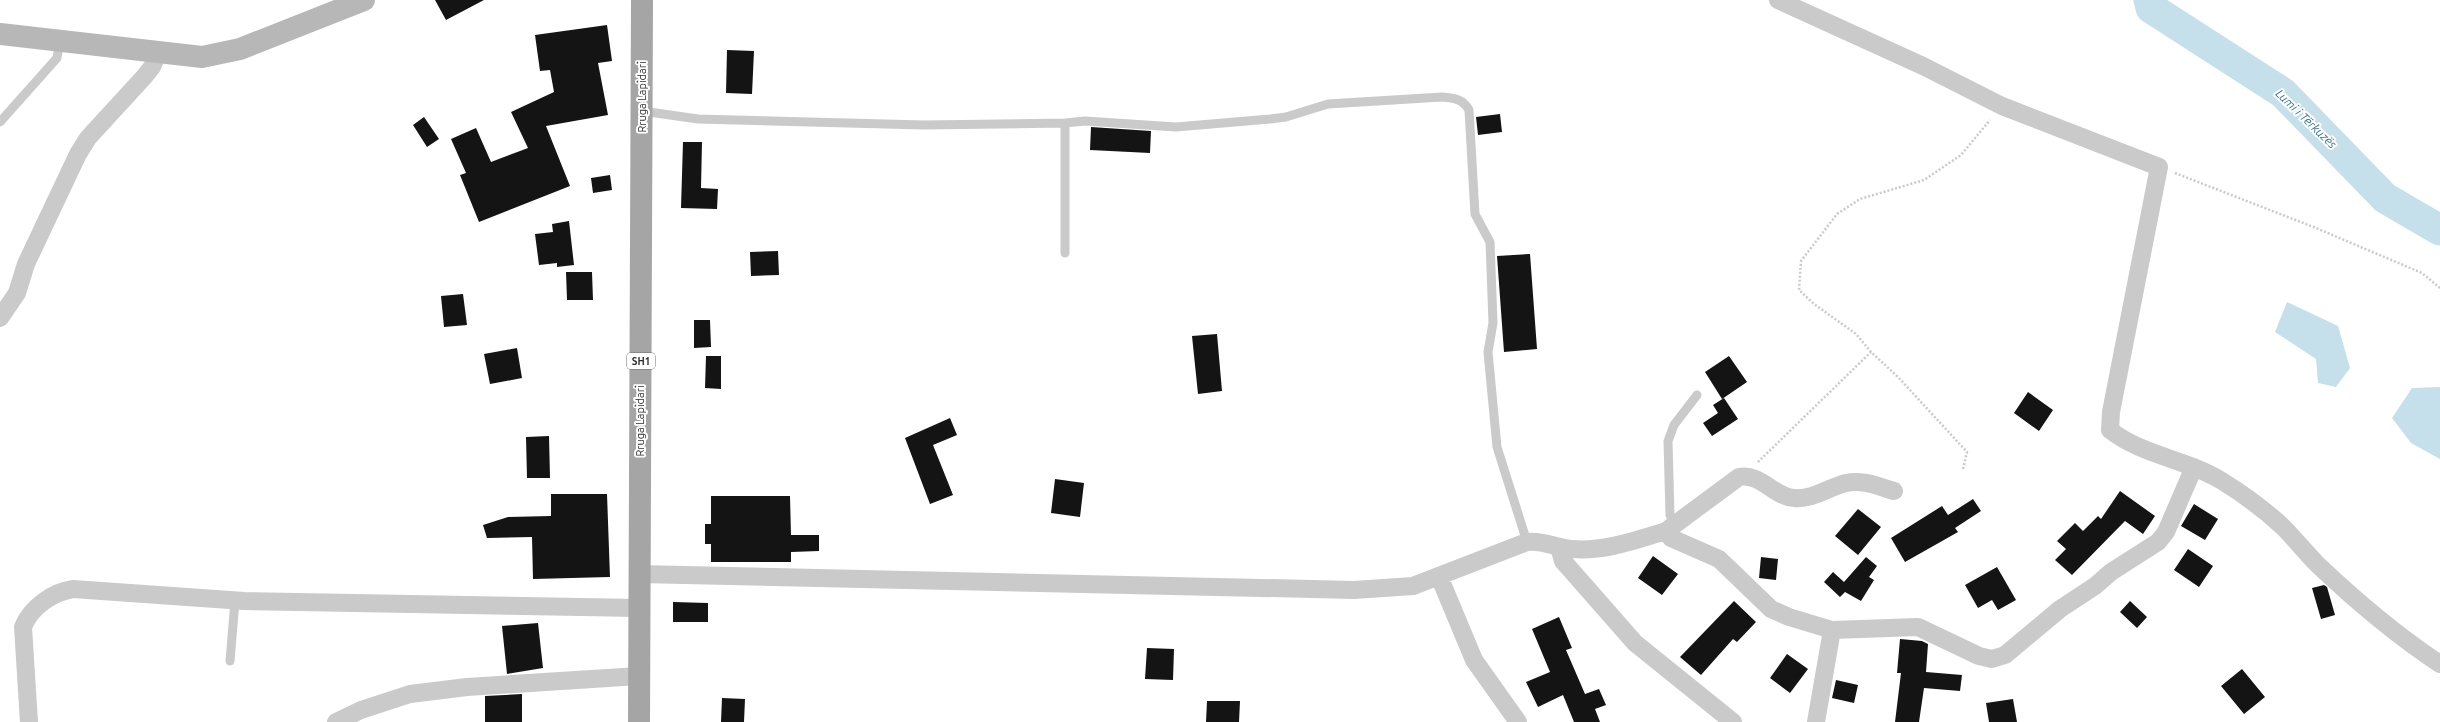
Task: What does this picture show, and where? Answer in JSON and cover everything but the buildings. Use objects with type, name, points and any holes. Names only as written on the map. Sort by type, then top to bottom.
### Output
[{"type":"main road","name":"Rruga Lapidari","points":[[639,722],[642,0]]},
{"type":"street","points":[[0,34],[188,56],[217,55],[240,49],[364,0]]},
{"type":"street","points":[[1778,0],[1923,66],[2002,106],[2159,167],[2110,412],[2110,430],[2125,442],[2194,467],[2222,481],[2282,526],[2318,564],[2373,614],[2408,643],[2440,664]]},
{"type":"street","points":[[0,318],[17,293],[26,264],[78,154],[88,138],[152,67],[158,53]]},
{"type":"street","points":[[1670,528],[1678,541],[1719,559],[1771,609],[1832,630],[1918,627],[1979,656],[1992,659],[2005,655],[2060,609],[2095,586],[2111,572],[2158,542],[2166,532],[2194,467]]},
{"type":"street","points":[[640,574],[1354,590],[1413,586],[1527,542],[1537,541],[1559,547],[1591,549],[1627,543],[1670,528],[1739,477],[1747,475],[1793,498],[1805,498],[1847,482],[1862,482],[1894,491]]},
{"type":"street","points":[[1559,547],[1563,561],[1635,643],[1733,722]]},
{"type":"street","points":[[1440,576],[1474,660],[1518,722]]},
{"type":"street","points":[[29,722],[23,627],[27,619],[48,599],[61,591],[73,590],[235,601],[639,608]]},
{"type":"street","points":[[1816,722],[1832,630]]},
{"type":"street","points":[[336,722],[361,710],[410,694],[467,687],[639,676]]},
{"type":"lane","points":[[0,122],[58,58],[60,41]]},
{"type":"lane","points":[[642,111],[698,119],[924,125],[1066,123],[1085,121],[1176,127],[1270,120],[1286,117],[1328,104],[1442,97],[1451,98],[1465,103],[1469,110],[1475,214],[1490,242],[1493,323],[1488,352],[1497,447],[1527,542]]},
{"type":"lane","points":[[1065,253],[1066,123]]},
{"type":"lane","points":[[1670,528],[1668,441],[1674,425],[1697,396]]},
{"type":"lane","points":[[230,662],[235,601]]},
{"type":"path","points":[[1964,469],[1967,452],[1898,377],[1871,352],[1856,334],[1814,304],[1800,290],[1801,261],[1837,214],[1860,199],[1924,180],[1961,155],[2002,106]]},
{"type":"path","points":[[2159,167],[2316,228],[2422,273],[2440,288]]},
{"type":"path","points":[[1747,475],[1754,466],[1871,352]]},
{"type":"water","points":[[2287,302],[2338,326],[2350,368],[2336,387],[2318,383],[2316,359],[2275,332]]},
{"type":"water","points":[[2440,387],[2440,459],[2411,443],[2392,418],[2412,388]]},
{"type":"waterway","name":"Lumi i Tërkuzës","points":[[2149,0],[2151,8],[2283,93],[2385,198],[2440,230]]}]
